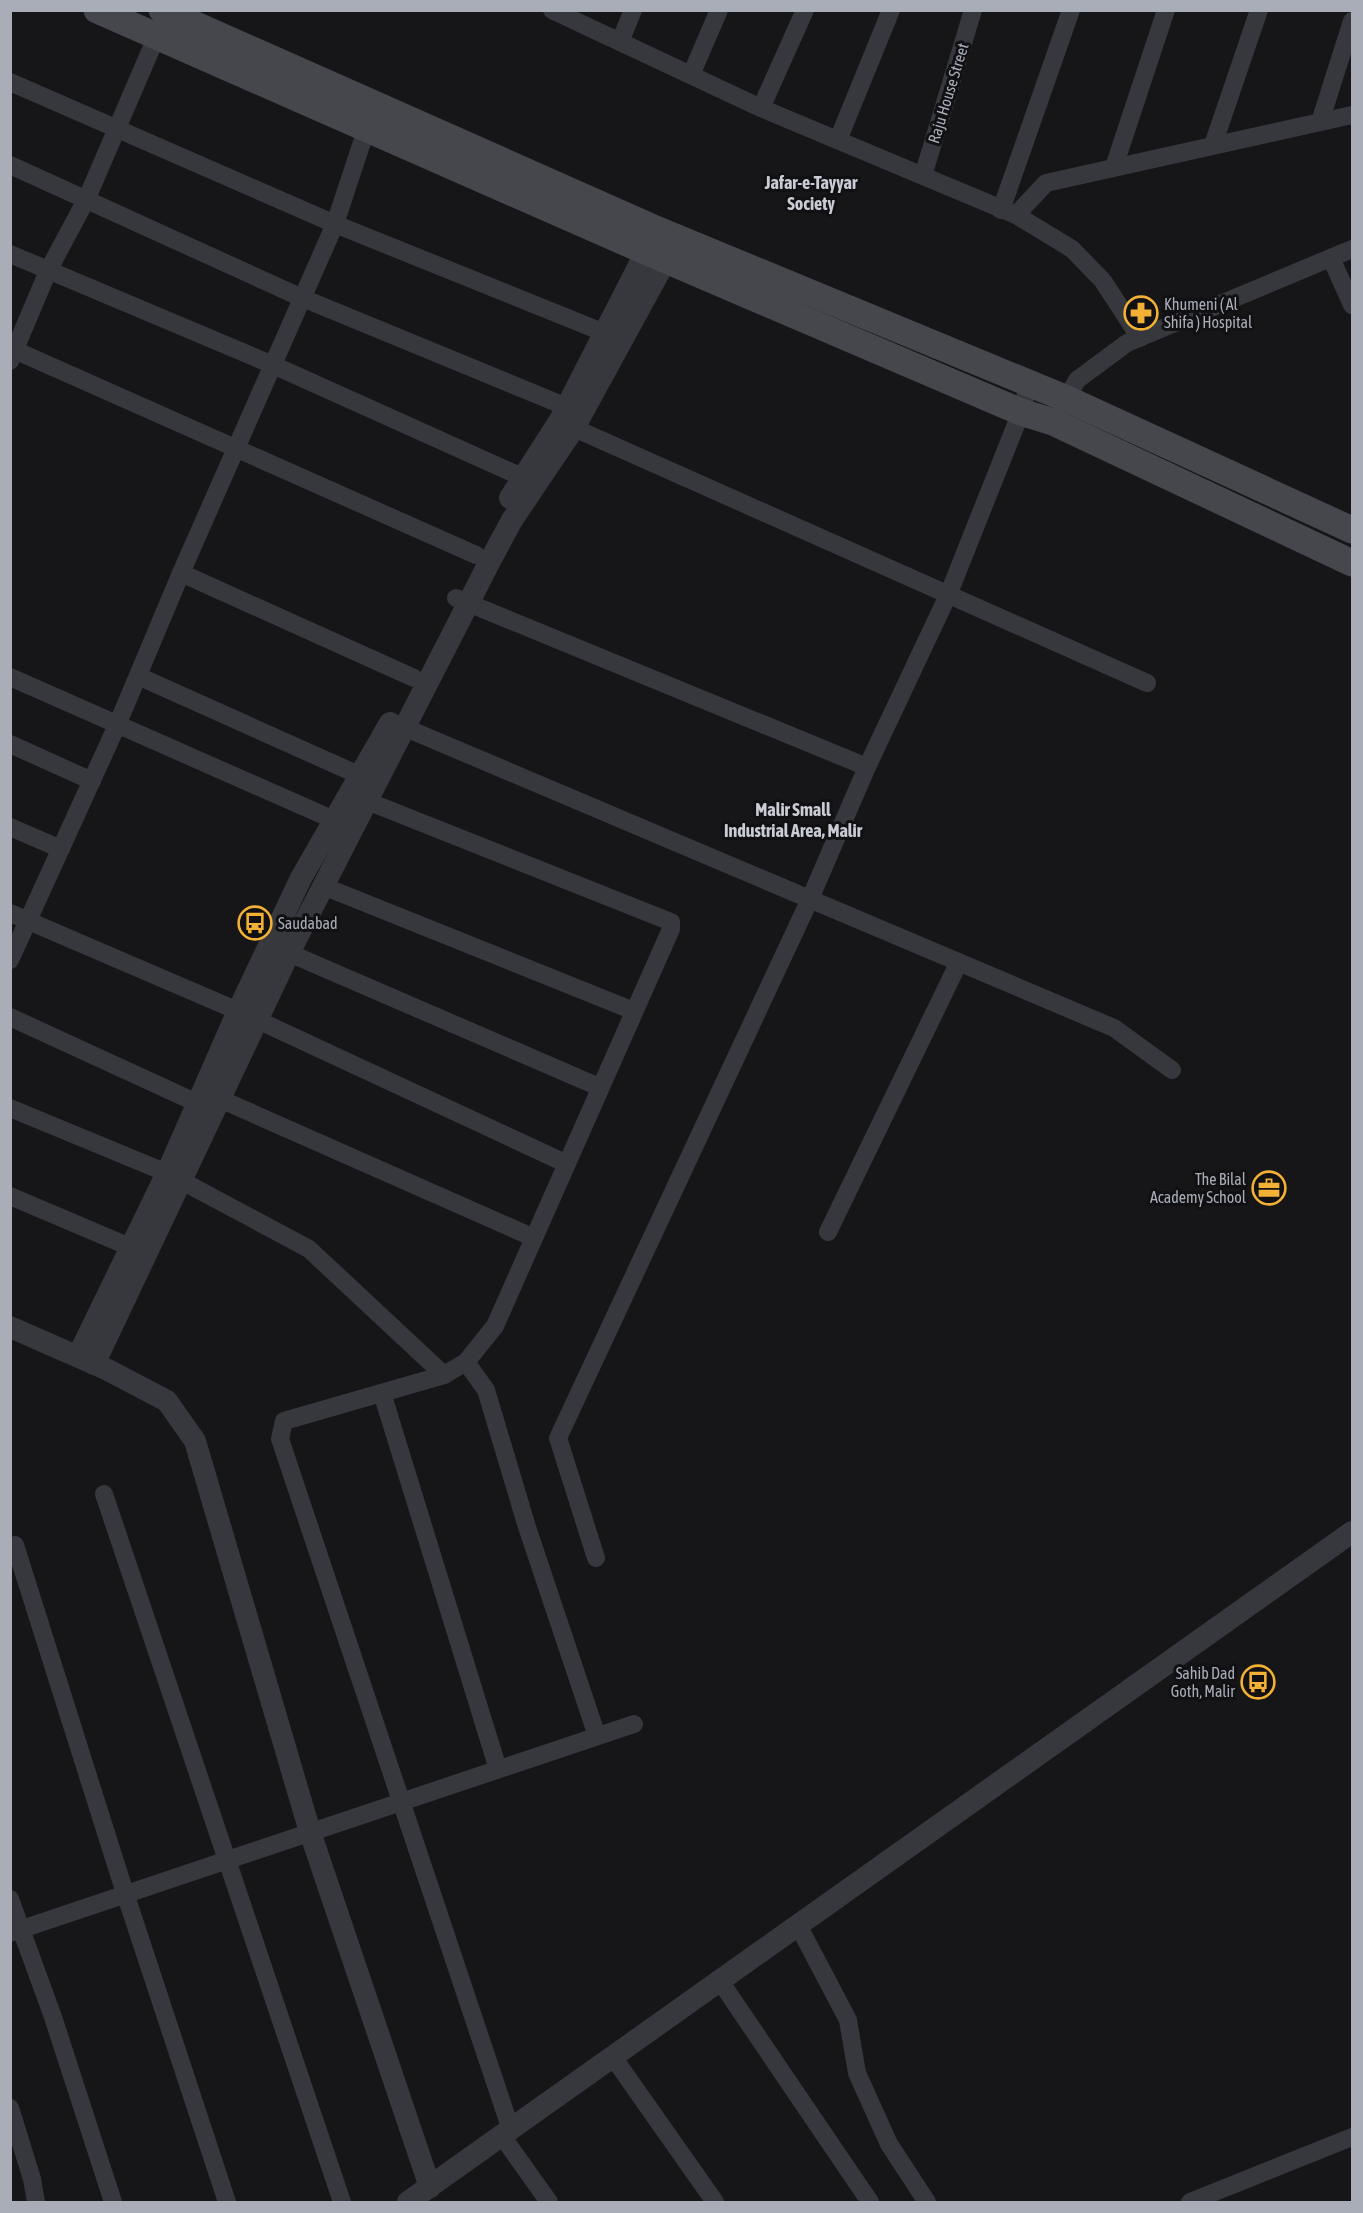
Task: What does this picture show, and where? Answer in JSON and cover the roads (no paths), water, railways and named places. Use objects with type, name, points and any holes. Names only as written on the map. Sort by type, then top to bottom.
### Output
[{"type":"main road","points":[[96,10],[162,20],[370,117],[662,245],[1021,412],[1053,423],[1353,563]]},
{"type":"main road","points":[[662,245],[1029,383],[1353,530]]},
{"type":"street","points":[[552,10],[762,108],[1008,212],[1072,249],[1103,281],[1140,338]]},
{"type":"street","points":[[620,42],[633,10]]},
{"type":"street","points":[[691,75],[719,10]]},
{"type":"street","points":[[762,108],[805,10]]},
{"type":"street","points":[[838,140],[891,10]]},
{"type":"street","name":"Raju House Street","points":[[923,176],[973,10]]},
{"type":"street","points":[[1008,212],[1071,10]]},
{"type":"street","points":[[1114,168],[1166,10]]},
{"type":"street","points":[[1213,145],[1259,10]]},
{"type":"street","points":[[162,20],[118,130],[87,198],[48,271],[12,353],[476,555]]},
{"type":"street","points":[[1320,122],[1353,21]]},
{"type":"street","points":[[10,82],[334,224],[605,333]]},
{"type":"street","points":[[1008,212],[1046,183],[1353,115]]},
{"type":"street","points":[[10,960],[118,723],[181,573],[237,451],[300,297],[334,224],[370,117]]},
{"type":"street","points":[[10,165],[571,417],[1147,683]]},
{"type":"street","points":[[600,362],[605,333],[662,245]]},
{"type":"street","points":[[86,1360],[174,1178],[197,1103],[247,1016],[289,954],[367,801],[398,725],[414,678],[512,520],[571,417],[662,245]]},
{"type":"street","points":[[1053,423],[1077,380],[1127,343],[1353,249]]},
{"type":"street","points":[[10,254],[273,365],[522,477]]},
{"type":"street","points":[[1331,258],[1353,305]]},
{"type":"street","points":[[596,1558],[558,1438],[810,899],[867,767],[949,593],[1021,412],[1029,383]]},
{"type":"street","points":[[86,1360],[130,1247],[220,1099],[247,1016],[301,878],[361,776],[398,725],[462,601],[476,555],[522,477],[571,417]]},
{"type":"street","points":[[181,573],[414,678]]},
{"type":"street","points":[[462,601],[867,767]]},
{"type":"street","points":[[138,676],[361,776]]},
{"type":"street","points":[[10,677],[334,820]]},
{"type":"street","points":[[398,725],[1114,1028],[1173,1070]]},
{"type":"street","points":[[10,744],[92,781]]},
{"type":"street","points":[[367,801],[671,922],[671,929],[532,1237],[495,1326],[466,1362],[444,1375],[284,1421],[280,1439],[401,1801],[506,2133],[549,2202]]},
{"type":"street","points":[[10,827],[61,849]]},
{"type":"street","points":[[323,886],[634,1011]]},
{"type":"street","points":[[10,913],[247,1016],[565,1163]]},
{"type":"street","points":[[289,954],[599,1087]]},
{"type":"street","points":[[828,1232],[959,963]]},
{"type":"street","points":[[10,1017],[197,1103]]},
{"type":"street","points":[[220,1099],[532,1237]]},
{"type":"street","points":[[10,1108],[174,1178],[309,1249],[444,1375]]},
{"type":"street","points":[[10,1196],[130,1247]]},
{"type":"street","points":[[10,1327],[86,1360],[168,1401],[195,1441],[416,2198],[1353,1532]]},
{"type":"street","points":[[466,1362],[486,1390],[527,1527],[597,1736]]},
{"type":"street","points":[[382,1393],[498,1769]]},
{"type":"street","points":[[104,1494],[342,2202]]},
{"type":"street","points":[[15,1545],[125,1893],[227,2202]]},
{"type":"street","points":[[15,1930],[634,1724]]},
{"type":"street","points":[[10,1899],[15,1930],[53,2017],[113,2202]]},
{"type":"street","points":[[798,1925],[848,2020],[857,2073],[889,2144],[927,2202]]},
{"type":"street","points":[[720,1981],[870,2202]]},
{"type":"street","points":[[613,2057],[715,2202]]},
{"type":"street","points":[[10,2108],[32,2180],[36,2202]]},
{"type":"street","points":[[1190,2202],[1353,2137]]},
{"type":"place","name":"Khumeni ( Al Shifa ) Hospital","points":[[1141,313]]},
{"type":"place","name":"Saudabad","points":[[255,923]]},
{"type":"place","name":"The Bilal Academy School","points":[[1269,1188]]},
{"type":"place","name":"Sahib Dad Goth, Malir","points":[[1258,1682]]},
{"type":"district","name":"Jafar-e-Tayyar Society","points":[[811,193]]},
{"type":"district","name":"Malir Small Industrial Area, Malir","points":[[793,820]]}]
